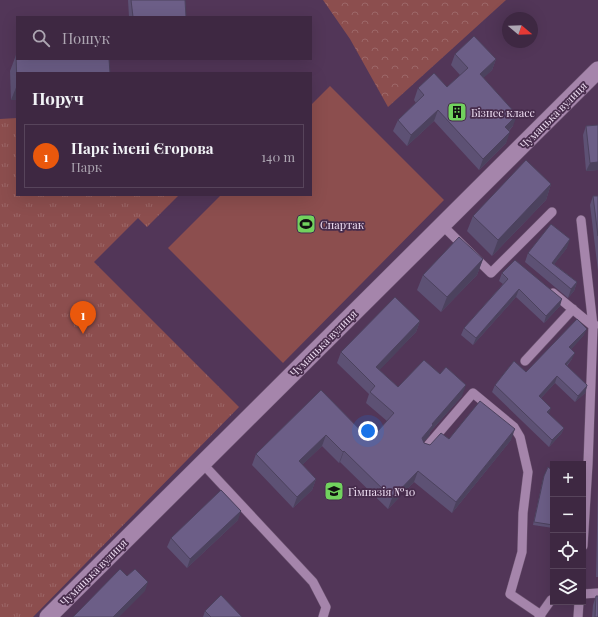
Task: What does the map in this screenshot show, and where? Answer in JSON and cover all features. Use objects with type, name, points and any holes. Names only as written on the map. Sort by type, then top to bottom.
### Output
[{"type":"street","name":"Чумацька вулиця","points":[[48,617],[598,70]]},
{"type":"lane","points":[[442,225],[491,273],[511,259],[552,212]]},
{"type":"lane","points":[[581,220],[596,325],[593,464],[585,533]]},
{"type":"lane","points":[[543,285],[596,325]]},
{"type":"lane","points":[[525,361],[573,309]]},
{"type":"lane","points":[[424,450],[473,393],[514,427],[520,437],[528,472],[523,513],[522,552],[510,594],[540,616],[550,600]]},
{"type":"lane","points":[[202,463],[312,582],[326,607],[323,617]]},
{"type":"lane","points":[[586,594],[598,593]]},
{"type":"lane","points":[[578,617],[579,605]]},
{"type":"green space","points":[[323,0],[506,0],[388,107],[350,39]]},
{"type":"green space","name":"Спартак","points":[[330,86],[444,200],[283,363],[168,248],[220,196],[312,196],[312,104]]},
{"type":"green space","points":[[16,118],[16,196],[178,196],[147,227],[138,218],[94,262],[239,407],[33,617],[0,617],[0,119]]},
{"type":"building","points":[[131,0],[185,0],[186,16],[133,16]]},
{"type":"building","name":"Бізнес класс","points":[[474,36],[496,59],[480,74],[517,115],[505,127],[510,132],[483,159],[438,110],[411,135],[398,120],[424,95],[418,88],[434,73],[447,87],[468,68],[455,54]]},
{"type":"building","points":[[16,60],[109,60],[110,72],[17,72]]},
{"type":"building","points":[[598,125],[598,162],[590,163],[586,126]]},
{"type":"building","points":[[526,160],[551,184],[498,240],[473,216]]},
{"type":"building","points":[[593,196],[598,196],[598,236]]},
{"type":"building","points":[[551,224],[570,239],[552,263],[577,282],[571,289],[528,253]]},
{"type":"building","points":[[459,237],[483,259],[447,297],[423,275]]},
{"type":"building","points":[[515,260],[562,299],[546,316],[519,289],[476,338],[464,328],[508,279],[502,273]]},
{"type":"building","points":[[395,297],[420,321],[376,367],[398,387],[424,360],[440,374],[446,367],[466,385],[432,424],[433,425],[422,438],[424,443],[430,445],[441,433],[449,439],[480,401],[515,429],[456,502],[418,471],[392,498],[326,435],[299,461],[316,479],[297,497],[256,454],[321,390],[370,440],[394,413],[370,392],[375,386],[341,352]]},
{"type":"building","points":[[577,319],[587,329],[569,347],[575,353],[565,364],[587,386],[578,396],[557,376],[539,396],[551,408],[547,412],[564,428],[552,440],[495,385],[514,361],[526,372]]},
{"type":"building","points":[[548,467],[550,469],[550,525],[534,522],[544,476]]},
{"type":"building","points":[[221,490],[241,511],[190,559],[171,538]]},
{"type":"building","points":[[120,569],[127,576],[135,569],[148,582],[113,617],[73,617]]},
{"type":"building","points":[[221,595],[242,617],[211,617],[205,611]]},
{"type":"building","points":[[596,596],[598,596],[598,617],[595,617]]},
{"type":"place","name":"Бізнес класс","points":[[457,112]]},
{"type":"place","name":"Спартак","points":[[306,224]]},
{"type":"place","name":"Парк імені Єгорова","points":[[83,334]]},
{"type":"place","name":"Гімназія №10","points":[[334,491]]}]
